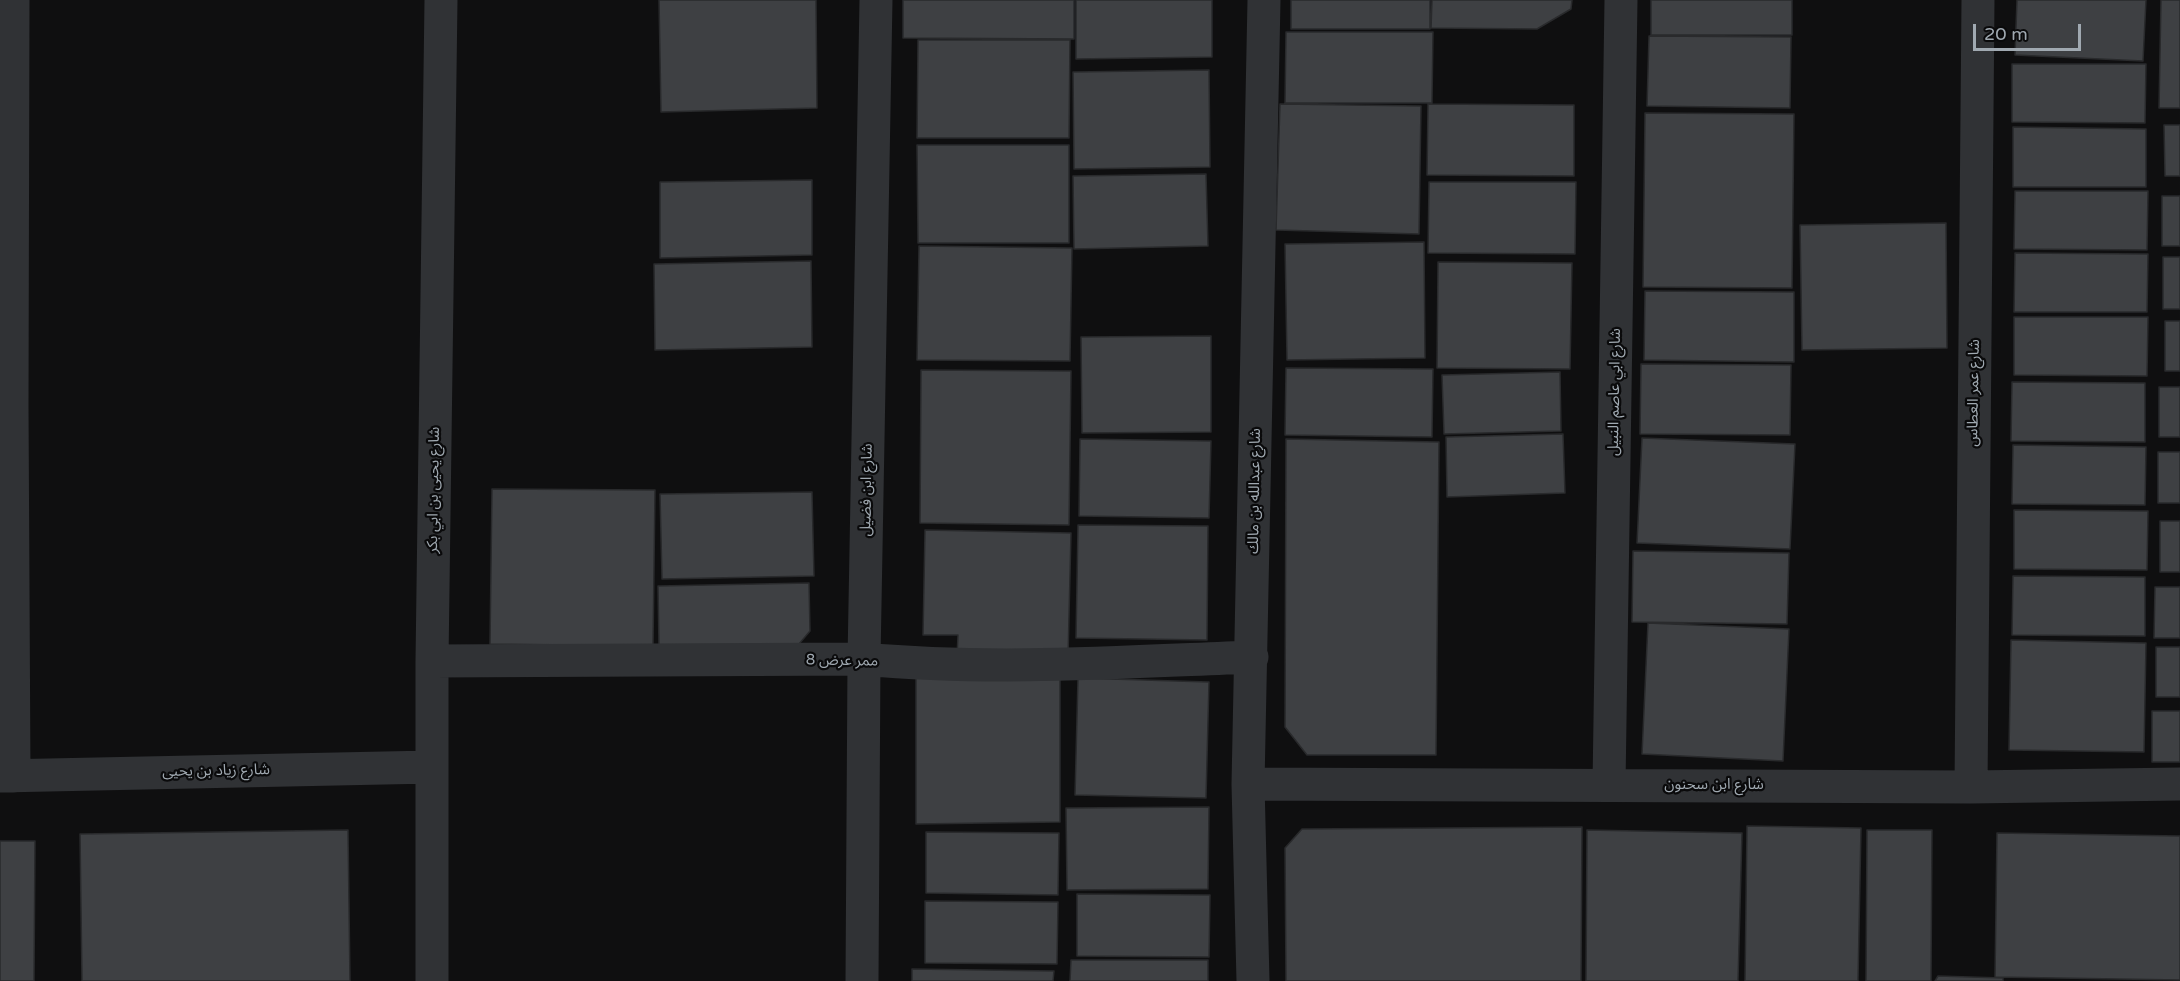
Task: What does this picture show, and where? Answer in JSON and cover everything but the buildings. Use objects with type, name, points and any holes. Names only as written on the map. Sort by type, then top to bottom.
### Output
[{"type":"street","points":[[7,776],[6,406],[13,0]]},
{"type":"street","name":"شارع يحيى بن ابي بكر","points":[[432,981],[432,661],[441,0]]},
{"type":"street","name":"شارع ابن فضيل","points":[[862,981],[864,659],[876,0]]},
{"type":"street","name":"شارع عبدالله بن مالك","points":[[1252,981],[1248,784],[1264,0]]},
{"type":"street","name":"شارع ابي عاصم النبيل","points":[[1609,785],[1620,0]]},
{"type":"street","name":"شارع عمر العطاس","points":[[1971,787],[1978,0]]},
{"type":"street","name":"ممر عرض 8","points":[[432,661],[864,659],[927,665],[1084,664],[1252,657]]},
{"type":"street","name":"شارع زياد بن يحيى","points":[[7,776],[432,767]]},
{"type":"street","name":"شارع ابن سحنون","points":[[1248,784],[1971,787],[2180,784]]}]
